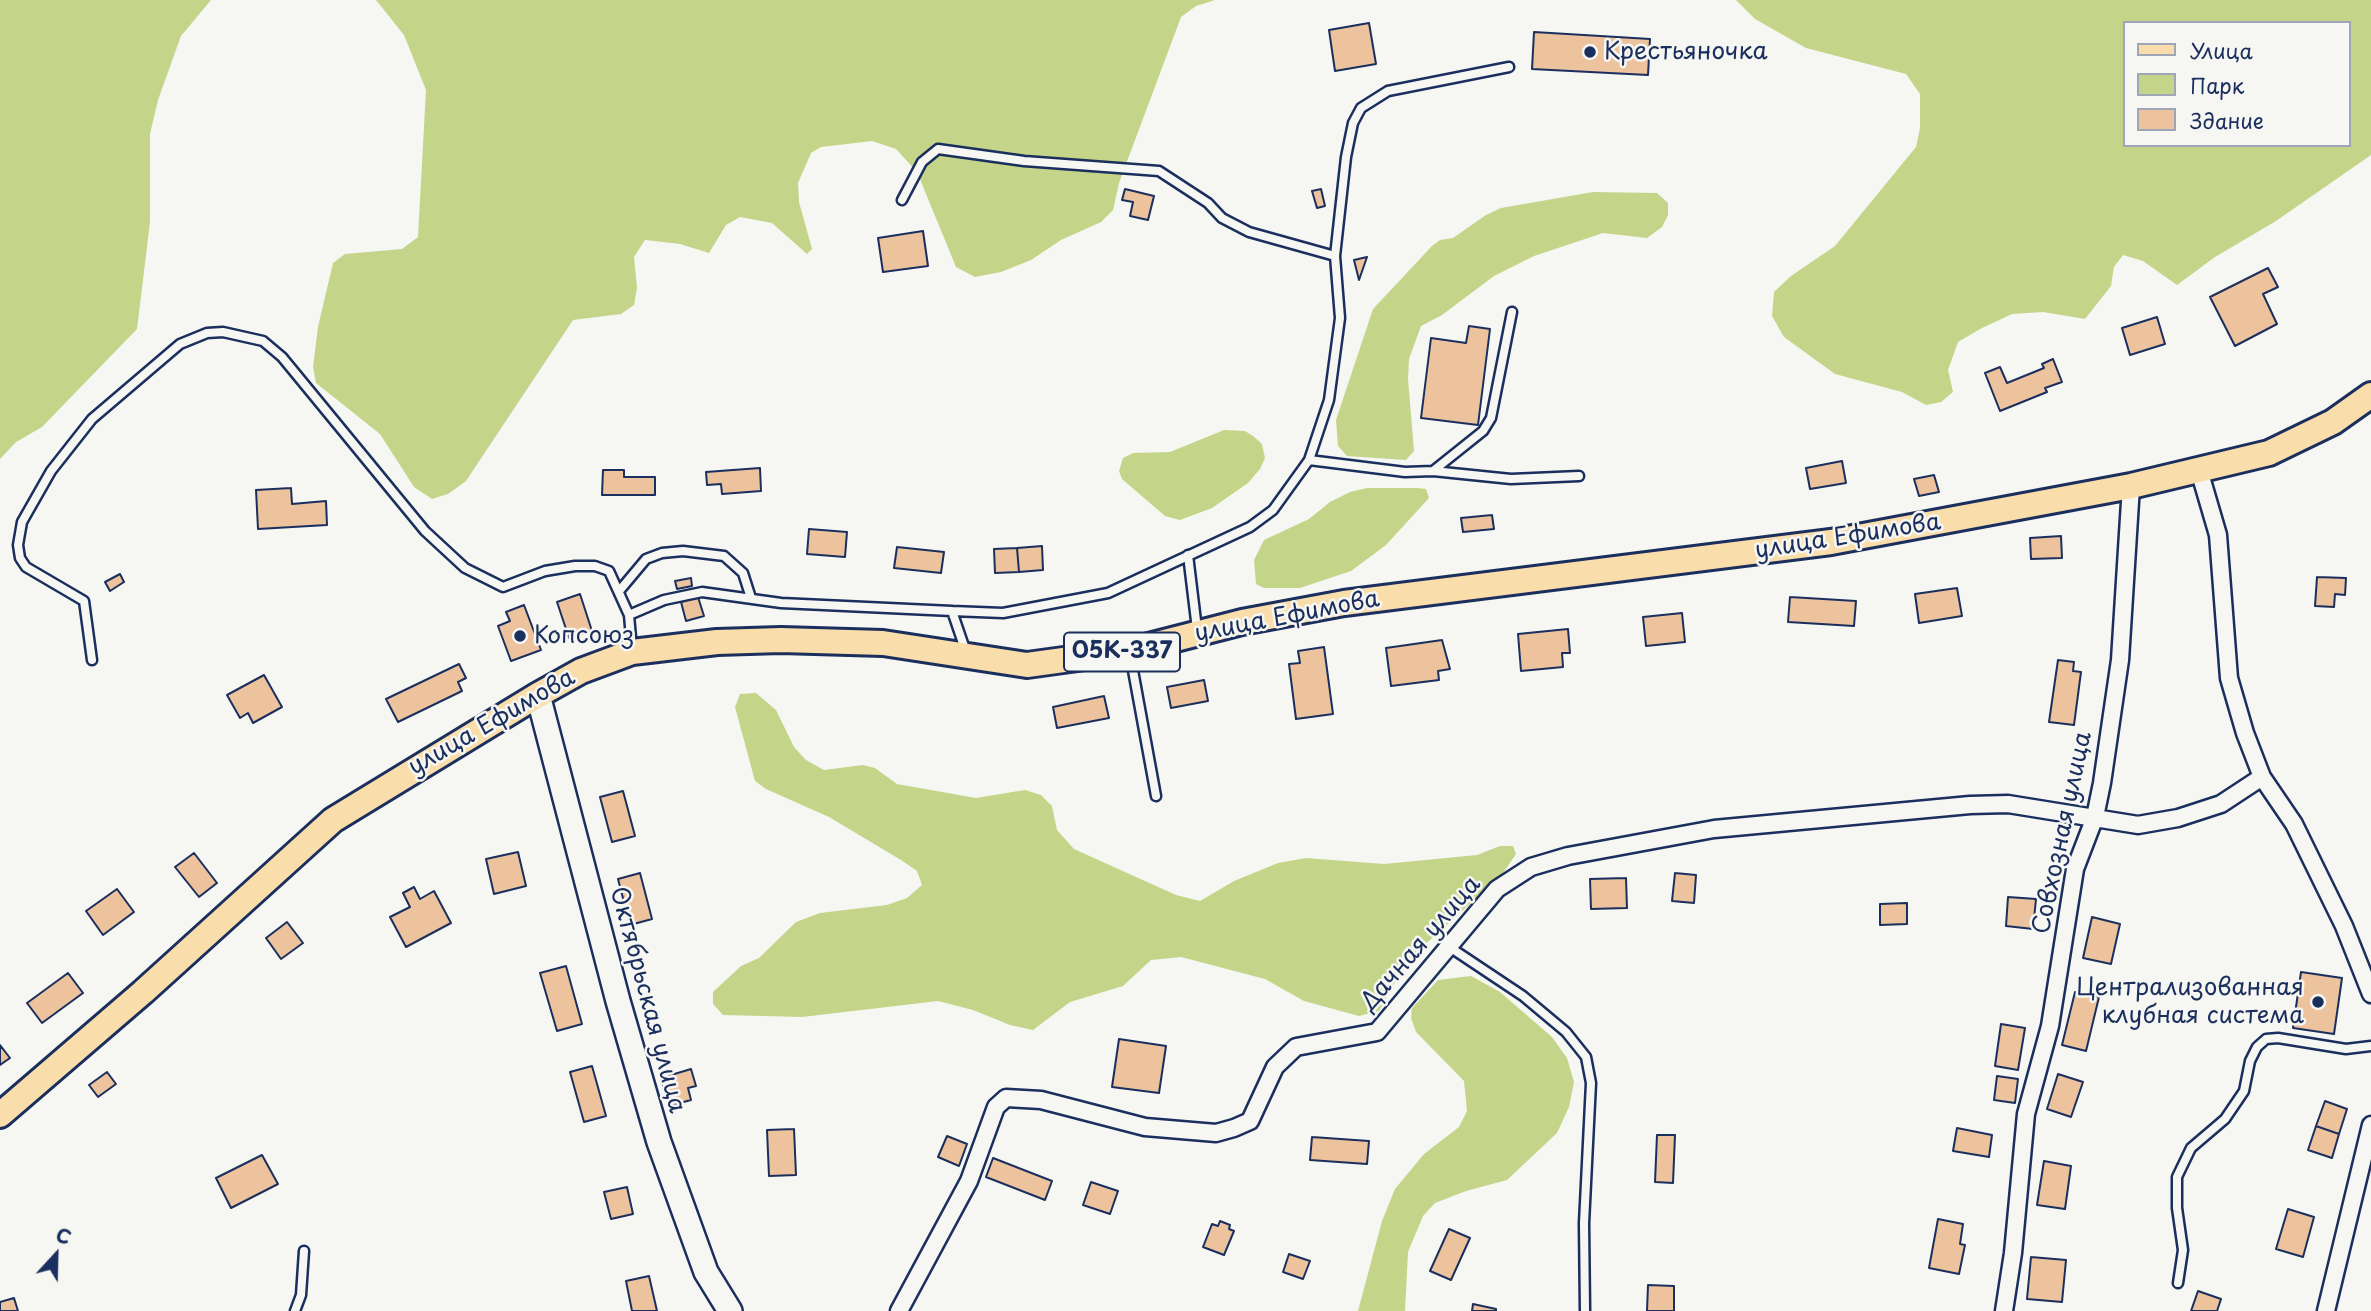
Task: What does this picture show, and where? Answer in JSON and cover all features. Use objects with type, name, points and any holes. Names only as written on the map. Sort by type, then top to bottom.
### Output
[{"type":"main road","name":"улица Ефимова","points":[[0,1115],[333,820],[580,671],[632,652],[717,642],[781,640],[883,643],[1027,665],[1129,651],[1198,633],[1357,601],[1830,542],[2131,486],[2241,461],[2284,447],[2333,422],[2371,396]]},
{"type":"street","points":[[2199,470],[2218,534],[2229,678],[2262,777],[2294,824],[2344,926],[2371,994]]},
{"type":"street","name":"Совхозная улица","points":[[2004,1311],[2013,1253],[2026,1114],[2050,1026],[2075,869],[2095,817],[2120,660],[2131,486]]},
{"type":"street","name":"Октябрьская улица","points":[[538,695],[618,1001],[659,1142],[706,1272],[730,1311]]},
{"type":"street","name":"Дачная улица","points":[[900,1311],[970,1181],[996,1107],[1006,1098],[1041,1100],[1145,1127],[1216,1133],[1250,1121],[1282,1058],[1296,1047],[1312,1042],[1377,1032],[1497,889],[1531,867],[1568,856],[1714,829],[1970,805],[2008,804],[2138,825],[2178,818],[2221,804],[2262,777]]},
{"type":"street","points":[[2326,1311],[2371,1125]]},
{"type":"lane","points":[[629,615],[691,593],[720,593],[794,604],[1003,613],[1108,593],[1250,527],[1273,510],[1309,460],[1323,421],[1336,370],[1340,318],[1335,257],[1346,157],[1353,123],[1361,108],[1388,92],[1509,67]]},
{"type":"lane","points":[[902,200],[922,162],[938,149],[1024,161],[1159,170],[1208,203],[1222,218],[1249,232],[1335,257]]},
{"type":"lane","points":[[1433,471],[1483,431],[1491,418],[1512,312]]},
{"type":"lane","points":[[92,660],[85,601],[26,567],[20,558],[18,545],[22,522],[51,471],[92,419],[153,364],[180,344],[207,333],[243,334],[263,341],[282,356],[425,531],[465,568],[503,587],[545,571],[595,566],[609,571],[620,590],[629,615],[632,652]]},
{"type":"lane","points":[[1309,460],[1405,472],[1433,471],[1511,479],[1578,476]]},
{"type":"lane","points":[[620,590],[646,559],[662,553],[682,551],[724,556],[743,573],[751,598]]},
{"type":"lane","points":[[1188,555],[1198,633]]},
{"type":"lane","points":[[952,611],[968,657]]},
{"type":"lane","points":[[1129,651],[1156,796]]},
{"type":"lane","points":[[1448,946],[1522,996],[1566,1031],[1586,1057],[1591,1083],[1583,1237],[1586,1311]]},
{"type":"lane","points":[[2178,1283],[2183,1250],[2177,1190],[2180,1168],[2191,1148],[2214,1130],[2234,1107],[2244,1091],[2250,1061],[2258,1047],[2266,1039],[2278,1038],[2346,1049],[2371,1046]]},
{"type":"lane","points":[[296,1311],[301,1295],[304,1251]]},
{"type":"green space","points":[[0,0],[211,0],[181,36],[158,100],[150,134],[150,222],[137,329],[42,427],[16,442],[0,459]]},
{"type":"green space","points":[[376,0],[1215,0],[1196,6],[1181,17],[1119,183],[1113,210],[1101,222],[1061,240],[1031,260],[1001,272],[975,277],[956,267],[917,172],[896,149],[872,141],[821,147],[811,153],[798,183],[799,202],[812,249],[807,254],[772,223],[740,217],[726,225],[709,253],[680,244],[645,240],[634,257],[637,288],[634,305],[621,314],[573,320],[466,481],[448,494],[432,499],[414,487],[380,434],[316,383],[313,367],[318,327],[333,263],[345,254],[402,249],[418,237],[426,90],[404,35]]},
{"type":"green space","points":[[1736,0],[2371,0],[2371,155],[2276,221],[2215,257],[2177,285],[2143,261],[2123,255],[2114,267],[2111,286],[2085,319],[2043,312],[2012,314],[1980,329],[1958,342],[1948,370],[1953,392],[1941,402],[1926,405],[1902,392],[1835,374],[1784,337],[1772,316],[1774,292],[1791,276],[1835,246],[1916,147],[1920,128],[1920,94],[1906,74],[1806,48],[1755,19]]},
{"type":"green space","points":[[1593,192],[1657,193],[1668,203],[1668,215],[1662,227],[1647,238],[1603,233],[1534,256],[1494,276],[1442,315],[1421,326],[1409,359],[1414,451],[1406,460],[1347,456],[1338,446],[1336,420],[1373,309],[1432,246],[1440,240],[1453,238],[1486,215],[1501,208]]},
{"type":"green space","points":[[1224,430],[1245,431],[1253,436],[1262,444],[1265,458],[1248,483],[1212,508],[1180,520],[1165,516],[1122,479],[1119,471],[1123,458],[1133,453],[1170,452]]},
{"type":"green space","points":[[1367,488],[1426,489],[1429,498],[1386,545],[1351,571],[1300,588],[1264,588],[1256,584],[1254,560],[1264,540],[1309,519],[1330,502],[1350,492]]},
{"type":"green space","points":[[756,693],[776,710],[794,747],[806,760],[824,770],[863,765],[875,768],[897,784],[976,798],[1025,790],[1041,795],[1052,806],[1057,830],[1074,849],[1176,895],[1200,901],[1234,881],[1278,863],[1306,858],[1384,864],[1477,855],[1500,846],[1513,846],[1516,854],[1501,876],[1419,950],[1399,975],[1379,1011],[1359,1016],[1304,1001],[1265,979],[1181,957],[1151,960],[1123,986],[1070,1002],[1033,1030],[938,1001],[802,1017],[723,1015],[713,1004],[713,992],[741,966],[759,958],[796,922],[820,913],[887,905],[907,898],[922,885],[917,871],[901,860],[829,817],[766,789],[755,781],[735,707],[740,694]]},
{"type":"green space","points":[[1471,976],[1500,992],[1552,1037],[1567,1058],[1574,1082],[1569,1107],[1557,1133],[1507,1180],[1435,1203],[1423,1216],[1408,1252],[1405,1311],[1358,1311],[1382,1221],[1395,1189],[1424,1154],[1459,1127],[1467,1111],[1464,1081],[1416,1032],[1411,1018],[1412,1008],[1438,980]]},
{"type":"building","points":[[1369,23],[1376,64],[1335,71],[1329,30]]},
{"type":"building","points":[[1534,32],[1650,39],[1648,75],[1532,69]]},
{"type":"building","points":[[1125,189],[1154,196],[1148,220],[1130,216],[1133,202],[1122,200]]},
{"type":"building","points":[[1321,189],[1325,206],[1317,208],[1312,191]]},
{"type":"building","points":[[923,231],[928,266],[883,272],[878,238]]},
{"type":"building","points":[[1367,257],[1359,280],[1354,260]]},
{"type":"building","points":[[2268,268],[2278,287],[2263,294],[2277,324],[2235,346],[2210,297]]},
{"type":"building","points":[[2157,317],[2165,344],[2130,355],[2122,328]]},
{"type":"building","points":[[1469,326],[1490,329],[1478,425],[1421,418],[1431,338],[1466,343]]},
{"type":"building","points":[[2053,359],[2062,382],[2045,388],[2047,392],[2000,411],[1985,373],[2000,367],[2007,383],[2044,368],[2042,364]]},
{"type":"building","points":[[1842,461],[1846,483],[1810,489],[1806,468]]},
{"type":"building","points":[[760,468],[761,491],[722,494],[721,484],[707,485],[706,472]]},
{"type":"building","points":[[603,470],[624,470],[624,477],[655,477],[655,495],[602,495]]},
{"type":"building","points":[[1934,475],[1939,492],[1919,496],[1914,479]]},
{"type":"building","points":[[291,488],[292,504],[326,501],[327,525],[258,529],[256,490]]},
{"type":"building","points":[[1492,515],[1494,529],[1463,532],[1461,518]]},
{"type":"building","points":[[809,529],[847,532],[845,557],[807,554]]},
{"type":"building","points":[[2061,536],[2062,558],[2031,559],[2030,538]]},
{"type":"building","points":[[1042,546],[1043,570],[1019,572],[1017,548]]},
{"type":"building","points":[[897,547],[944,552],[941,573],[894,568]]},
{"type":"building","points":[[1017,548],[1019,572],[995,573],[994,549]]},
{"type":"building","points":[[120,574],[124,582],[110,591],[105,582]]},
{"type":"building","points":[[2317,577],[2346,578],[2345,595],[2335,594],[2334,607],[2315,606]]},
{"type":"building","points":[[691,578],[692,586],[677,589],[675,581]]},
{"type":"building","points":[[1957,588],[1962,616],[1919,623],[1915,594]]},
{"type":"building","points":[[580,594],[592,631],[569,638],[557,602]]},
{"type":"building","points":[[698,597],[704,616],[686,621],[681,602]]},
{"type":"building","points":[[1790,597],[1856,601],[1854,626],[1788,622]]},
{"type":"building","points":[[524,605],[541,650],[511,661],[498,626],[510,621],[506,612]]},
{"type":"building","points":[[1682,613],[1685,642],[1646,646],[1643,617]]},
{"type":"building","points":[[1568,629],[1570,653],[1562,653],[1563,667],[1521,671],[1518,634]]},
{"type":"building","points":[[1442,640],[1450,669],[1438,671],[1439,680],[1391,686],[1386,648]]},
{"type":"building","points":[[1324,647],[1333,714],[1296,719],[1289,664],[1300,663],[1298,651]]},
{"type":"building","points":[[2058,660],[2074,662],[2073,671],[2081,672],[2074,725],[2049,722]]},
{"type":"building","points":[[459,664],[466,678],[458,682],[462,691],[398,722],[386,699]]},
{"type":"building","points":[[264,675],[282,707],[253,723],[248,713],[240,718],[227,695]]},
{"type":"building","points":[[1204,680],[1208,701],[1171,708],[1167,687]]},
{"type":"building","points":[[1104,696],[1109,718],[1057,728],[1053,707]]},
{"type":"building","points":[[623,791],[635,836],[612,842],[600,797]]},
{"type":"building","points":[[518,852],[526,886],[494,894],[486,859]]},
{"type":"building","points":[[194,853],[217,883],[199,897],[175,867]]},
{"type":"building","points":[[640,873],[652,919],[630,925],[618,879]]},
{"type":"building","points":[[1675,873],[1696,875],[1694,903],[1672,901]]},
{"type":"building","points":[[1626,878],[1627,908],[1591,909],[1590,879]]},
{"type":"building","points":[[414,887],[420,899],[434,891],[451,923],[406,947],[390,917],[410,907],[403,893]]},
{"type":"building","points":[[117,889],[134,912],[103,935],[86,911]]},
{"type":"building","points":[[2008,897],[2036,899],[2033,929],[2006,926]]},
{"type":"building","points":[[1907,903],[1907,924],[1880,925],[1880,904]]},
{"type":"building","points":[[2092,917],[2120,924],[2111,964],[2083,958]]},
{"type":"building","points":[[287,922],[303,943],[281,959],[266,938]]},
{"type":"building","points":[[566,966],[582,1024],[557,1031],[540,973]]},
{"type":"building","points":[[2301,972],[2342,978],[2334,1034],[2293,1028]]},
{"type":"building","points":[[68,973],[83,993],[42,1023],[27,1003]]},
{"type":"building","points":[[2075,992],[2099,997],[2086,1051],[2062,1045]]},
{"type":"building","points":[[2001,1024],[2025,1028],[2018,1070],[1995,1066]]},
{"type":"building","points":[[1119,1039],[1166,1046],[1159,1093],[1112,1087]]},
{"type":"building","points":[[0,1045],[10,1058],[0,1065]]},
{"type":"building","points":[[592,1066],[606,1116],[584,1122],[570,1072]]},
{"type":"building","points":[[691,1069],[696,1086],[688,1088],[691,1100],[669,1106],[661,1078]]},
{"type":"building","points":[[107,1072],[116,1084],[98,1097],[89,1085]]},
{"type":"building","points":[[2058,1074],[2083,1082],[2071,1117],[2047,1109]]},
{"type":"building","points":[[1997,1076],[2018,1079],[2015,1103],[1994,1100]]},
{"type":"building","points":[[2325,1101],[2347,1109],[2339,1134],[2316,1126]]},
{"type":"building","points":[[2316,1126],[2339,1134],[2332,1158],[2308,1150]]},
{"type":"building","points":[[1957,1128],[1992,1135],[1989,1157],[1953,1151]]},
{"type":"building","points":[[794,1129],[796,1175],[769,1176],[767,1130]]},
{"type":"building","points":[[1657,1135],[1675,1135],[1673,1183],[1655,1182]]},
{"type":"building","points":[[947,1136],[967,1144],[959,1166],[938,1157]]},
{"type":"building","points":[[1312,1137],[1369,1141],[1367,1164],[1310,1160]]},
{"type":"building","points":[[262,1155],[278,1184],[231,1208],[216,1178]]},
{"type":"building","points":[[993,1158],[1052,1181],[1045,1200],[986,1177]]},
{"type":"building","points":[[2044,1161],[2071,1166],[2065,1209],[2037,1205]]},
{"type":"building","points":[[1091,1182],[1118,1191],[1110,1214],[1083,1205]]},
{"type":"building","points":[[627,1187],[633,1214],[611,1219],[604,1192]]},
{"type":"building","points":[[2288,1209],[2314,1217],[2303,1257],[2276,1249]]},
{"type":"building","points":[[1938,1219],[1963,1224],[1960,1244],[1965,1245],[1959,1274],[1929,1268]]},
{"type":"building","points":[[1220,1221],[1230,1225],[1229,1229],[1234,1231],[1224,1255],[1203,1247],[1212,1224],[1218,1226]]},
{"type":"building","points":[[1449,1229],[1470,1238],[1451,1280],[1430,1271]]},
{"type":"building","points":[[1289,1254],[1310,1261],[1303,1279],[1283,1272]]},
{"type":"building","points":[[2031,1257],[2066,1260],[2062,1302],[2027,1299]]},
{"type":"building","points":[[649,1276],[657,1311],[632,1311],[626,1281]]},
{"type":"building","points":[[1648,1285],[1674,1286],[1674,1311],[1647,1311]]},
{"type":"building","points":[[2198,1291],[2221,1299],[2217,1311],[2191,1311]]},
{"type":"building","points":[[14,1298],[18,1311],[0,1311],[0,1302]]},
{"type":"building","points":[[1473,1304],[1496,1309],[1496,1311],[1472,1311]]},
{"type":"place","name":"Крестьяночка","points":[[1590,52]]},
{"type":"place","name":"Копсоюз","points":[[520,636]]},
{"type":"place","name":"Централизованная клубная система","points":[[2318,1002]]}]
